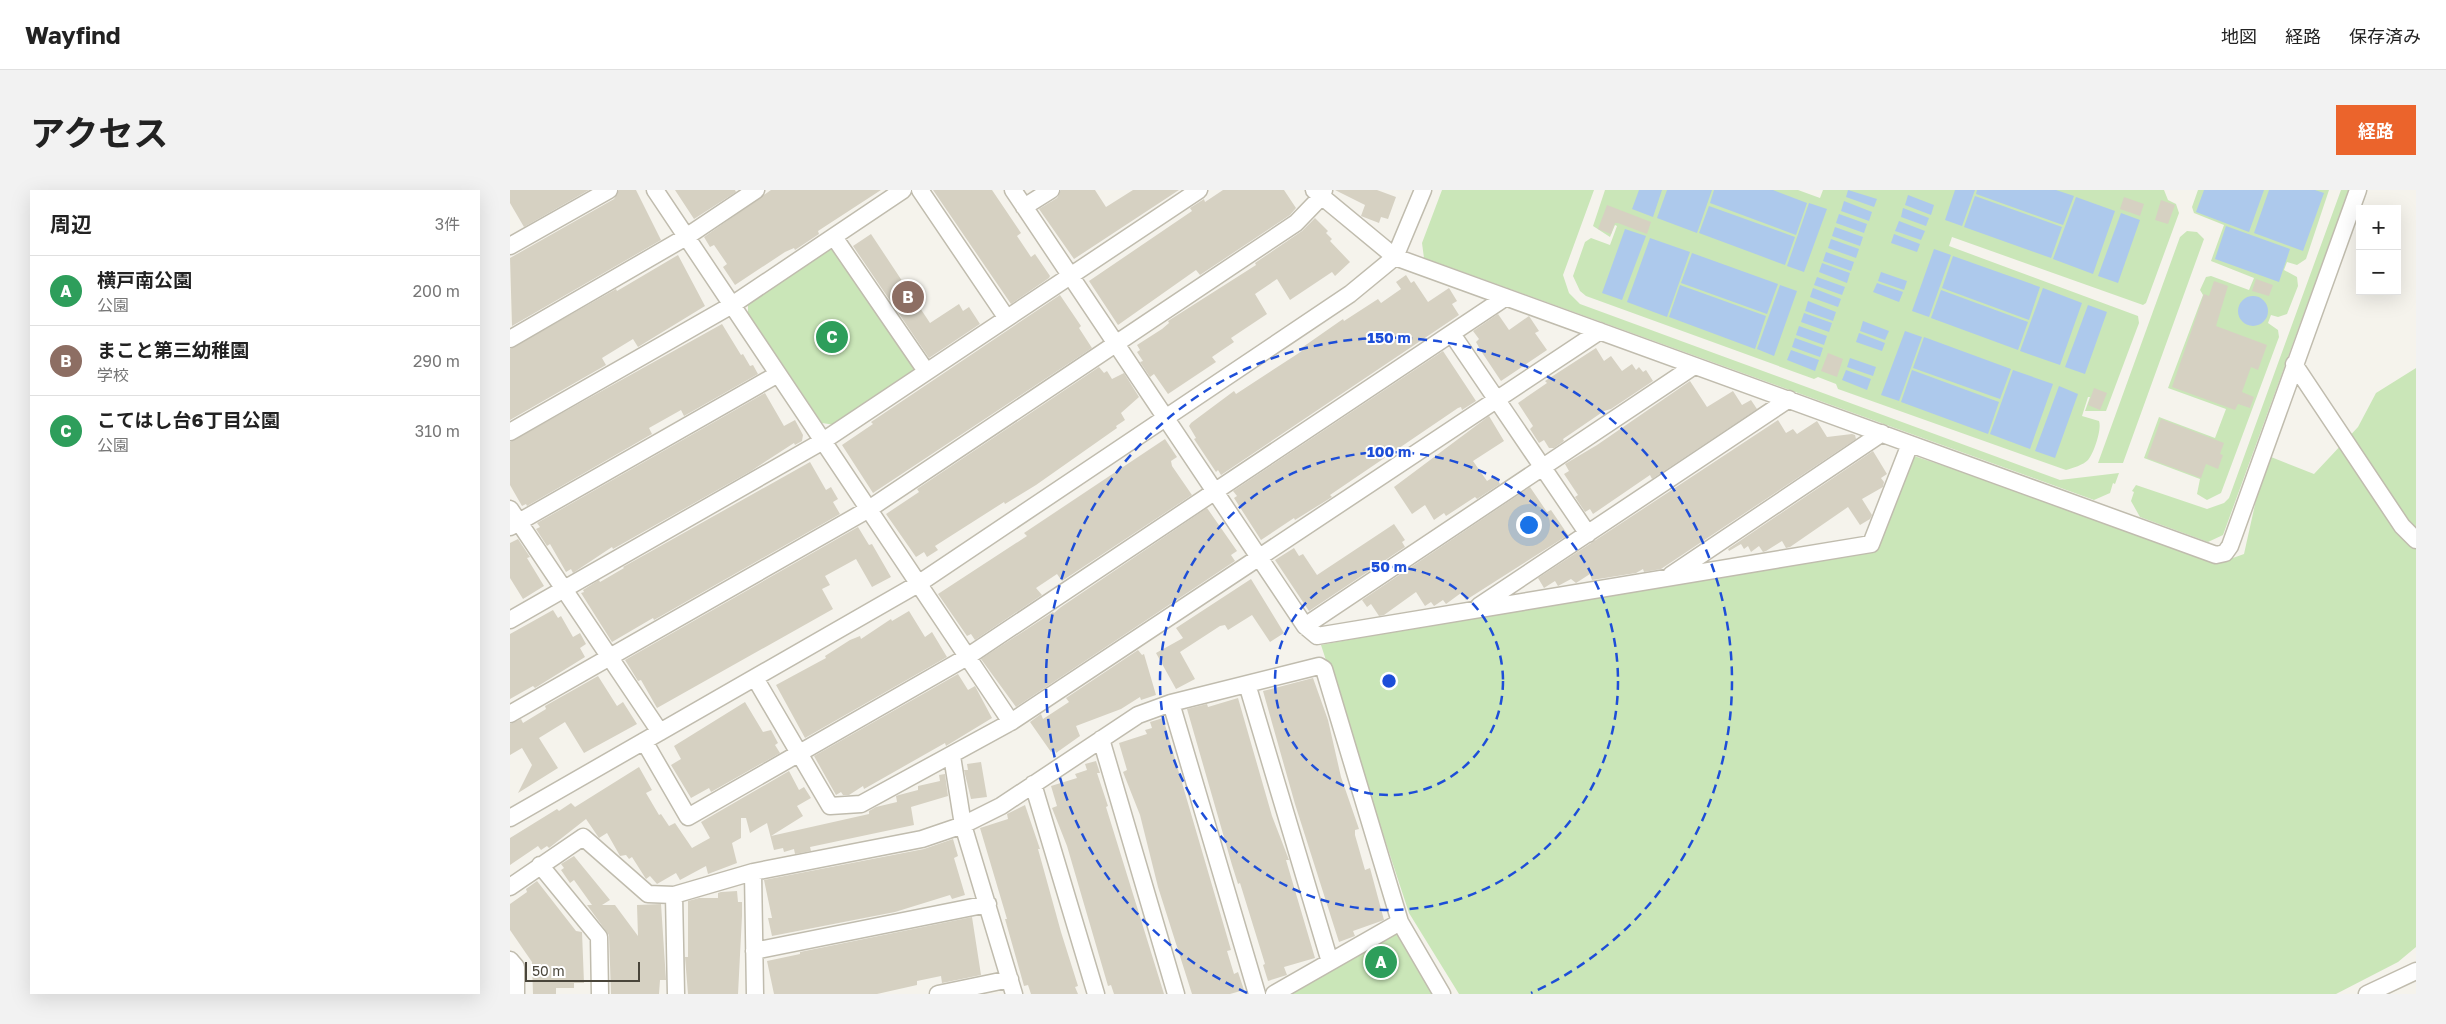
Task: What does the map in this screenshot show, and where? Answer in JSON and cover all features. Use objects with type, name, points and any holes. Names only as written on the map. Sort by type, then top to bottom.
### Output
[{"type":"street","points":[[510,246],[609,190]]},
{"type":"street","points":[[655,190],[1011,722]]},
{"type":"street","points":[[510,338],[686,237],[756,190]]},
{"type":"street","points":[[510,432],[732,305],[903,190]]},
{"type":"street","points":[[920,190],[1006,317]]},
{"type":"street","points":[[1013,190],[1305,626],[1317,636],[1871,544],[1910,444]]},
{"type":"street","points":[[1024,207],[1051,190]]},
{"type":"street","points":[[510,620],[823,441],[1006,317],[1199,190]]},
{"type":"street","points":[[510,818],[918,584],[1350,294],[1395,257],[1423,190]]},
{"type":"street","points":[[510,714],[869,509],[1296,223],[1320,192],[1395,257],[2216,555],[2225,553],[2230,546],[2358,190]]},
{"type":"street","points":[[834,237],[926,371]]},
{"type":"street","points":[[644,741],[688,817],[967,657],[1506,297]]},
{"type":"street","points":[[755,678],[830,806],[861,804],[952,756],[1011,722],[1496,398],[1600,331]]},
{"type":"street","points":[[1452,334],[1588,534]]},
{"type":"street","points":[[2294,364],[2402,526],[2416,540]]},
{"type":"street","points":[[1305,626],[1694,366]]},
{"type":"street","points":[[660,732],[564,589],[513,519],[778,374]]},
{"type":"street","points":[[1474,609],[1789,399]]},
{"type":"street","points":[[1666,578],[1882,433]]},
{"type":"street","points":[[510,887],[583,837],[648,894],[674,895],[753,872],[922,839],[963,825],[1001,806],[1138,715],[1171,703],[1319,666],[1324,669],[1400,922],[1442,994]]},
{"type":"street","points":[[1247,684],[1330,962]]},
{"type":"street","points":[[1171,703],[1257,994]]},
{"type":"street","points":[[1101,739],[1176,994]]},
{"type":"street","points":[[938,994],[1012,987],[963,825],[952,756]]},
{"type":"street","points":[[1033,784],[1096,994]]},
{"type":"street","points":[[540,865],[599,936],[600,994]]},
{"type":"street","points":[[753,872],[755,994]]},
{"type":"street","points":[[674,895],[676,994]]},
{"type":"street","points":[[754,951],[988,904]]},
{"type":"street","points":[[1274,994],[1400,922]]},
{"type":"street","points":[[510,960],[516,968],[516,994]]},
{"type":"street","points":[[2367,994],[2416,971]]},
{"type":"green space","points":[[1442,190],[1594,190],[1563,275],[1569,293],[1580,304],[2060,480],[2119,473],[2115,484],[2113,483],[2110,493],[2094,500],[1424,258],[1422,243]]},
{"type":"green space","points":[[1605,190],[1798,190],[1820,198],[1823,190],[2164,190],[2168,200],[2176,204],[2179,213],[2146,303],[2143,305],[1952,237],[1949,246],[2138,316],[2139,323],[2106,411],[2085,411],[2090,397],[2088,397],[2082,416],[2099,421],[2100,425],[2093,452],[2086,462],[2066,470],[1838,389],[1836,384],[1818,377],[1814,379],[1586,296],[1580,291],[1573,276],[1585,242],[1591,238],[1610,245],[1617,226],[1615,225],[1610,237],[1593,226]]},
{"type":"green space","points":[[2198,190],[2329,190],[2306,259],[2297,265],[2287,262],[2284,270],[2297,277],[2298,286],[2287,314],[2278,317],[2271,315],[2268,323],[2278,330],[2279,337],[2221,493],[2207,500],[2197,494],[2200,479],[2144,458],[2159,417],[2215,438],[2226,409],[2168,388],[2203,295],[2200,290],[2206,277],[2211,276],[2249,290],[2254,278],[2211,261],[2224,225],[2194,213],[2192,207]]},
{"type":"green space","points":[[2341,190],[2349,190],[2223,535],[2208,542],[2140,517],[2131,501],[2134,492],[2132,491],[2136,485],[2207,509],[2224,503],[2229,498]]},
{"type":"green space","points":[[2187,231],[2197,232],[2204,239],[2123,463],[2098,463],[2180,237]]},
{"type":"green space","points":[[831,247],[839,248],[916,362],[916,372],[835,425],[822,423],[748,313],[748,305]]},
{"type":"green space","points":[[2416,368],[2416,947],[2398,962],[2336,994],[1459,994],[1409,913],[1321,645],[1520,607],[1877,549],[1914,456],[2100,517],[2219,563],[2244,554],[2266,455],[2314,474],[2358,427],[2376,393]]},
{"type":"green space","points":[[1399,930],[1436,994],[1291,994]]},
{"type":"water","points":[[1639,190],[1662,190],[1653,217],[1632,209]]},
{"type":"water","points":[[1667,190],[1712,190],[1697,233],[1657,218]]},
{"type":"water","points":[[1714,190],[1773,190],[1807,203],[1796,235],[1710,203]]},
{"type":"water","points":[[1848,190],[1877,199],[1874,207],[1846,197]]},
{"type":"water","points":[[1955,190],[1975,190],[1962,226],[1945,220]]},
{"type":"water","points":[[1977,190],[2056,190],[2074,196],[2063,225],[1976,194]]},
{"type":"water","points":[[2204,190],[2264,190],[2249,232],[2196,212]]},
{"type":"water","points":[[2269,190],[2315,190],[2324,193],[2303,251],[2254,233]]},
{"type":"water","points":[[1908,195],[1934,205],[1931,215],[1905,205]]},
{"type":"water","points":[[1975,196],[2062,227],[2051,258],[1964,227]]},
{"type":"water","points":[[2076,197],[2115,211],[2093,274],[2053,259]]},
{"type":"water","points":[[1844,201],[1872,212],[1869,221],[1841,211]]},
{"type":"water","points":[[1809,203],[1827,209],[1804,272],[1787,266]]},
{"type":"water","points":[[1709,206],[1795,237],[1785,265],[1699,233]]},
{"type":"water","points":[[1903,208],[1929,218],[1926,226],[1901,217]]},
{"type":"water","points":[[2121,213],[2140,220],[2118,283],[2098,276]]},
{"type":"water","points":[[1839,214],[1867,224],[1864,233],[1836,223]]},
{"type":"water","points":[[1899,221],[1925,231],[1921,240],[1895,231]]},
{"type":"water","points":[[2226,226],[2290,249],[2279,282],[2215,259]]},
{"type":"water","points":[[1835,227],[1863,237],[1860,246],[1832,236]]},
{"type":"water","points":[[1625,229],[1646,236],[1622,300],[1602,293]]},
{"type":"water","points":[[1894,234],[1920,244],[1917,252],[1891,243]]},
{"type":"water","points":[[1650,238],[1690,252],[1667,317],[1627,302]]},
{"type":"water","points":[[1831,239],[1859,249],[1856,258],[1828,248]]},
{"type":"water","points":[[1934,249],[1951,255],[1929,317],[1912,311]]},
{"type":"water","points":[[1826,252],[1854,262],[1851,271],[1823,261]]},
{"type":"water","points":[[1692,253],[1778,284],[1767,314],[1681,283]]},
{"type":"water","points":[[1953,256],[2040,287],[2029,320],[1942,288]]},
{"type":"water","points":[[1822,263],[1850,273],[1847,283],[1819,272]]},
{"type":"water","points":[[1881,272],[1907,281],[1904,290],[1878,281]]},
{"type":"water","points":[[1817,277],[1845,287],[1842,295],[1814,285]]},
{"type":"water","points":[[1877,283],[1903,292],[1899,302],[1873,292]]},
{"type":"water","points":[[1680,285],[1766,316],[1755,349],[1669,317]]},
{"type":"water","points":[[1780,285],[1797,291],[1774,356],[1757,349]]},
{"type":"water","points":[[1813,288],[1841,299],[1838,307],[1810,297]]},
{"type":"water","points":[[2043,288],[2082,303],[2060,365],[2020,351]]},
{"type":"water","points":[[1941,290],[2028,322],[2018,350],[1931,318]]},
{"type":"water","points":[[2253,296],[2259,297],[2267,305],[2267,317],[2259,325],[2253,326],[2247,325],[2239,317],[2238,311],[2239,305],[2247,297]]},
{"type":"water","points":[[1808,301],[1836,312],[1833,321],[1805,311]]},
{"type":"water","points":[[2088,305],[2107,312],[2085,374],[2065,367]]},
{"type":"water","points":[[1804,313],[1832,323],[1829,332],[1801,322]]},
{"type":"water","points":[[1863,321],[1889,331],[1885,340],[1860,331]]},
{"type":"water","points":[[1799,326],[1827,336],[1824,345],[1796,335]]},
{"type":"water","points":[[1905,331],[1922,337],[1899,401],[1881,395]]},
{"type":"water","points":[[1859,333],[1885,343],[1882,351],[1856,342]]},
{"type":"water","points":[[1924,337],[2011,369],[2000,399],[1913,368]]},
{"type":"water","points":[[1795,338],[1823,348],[1820,357],[1792,347]]},
{"type":"water","points":[[1791,350],[1819,360],[1815,371],[1787,360]]},
{"type":"water","points":[[1850,358],[1876,367],[1873,376],[1847,367]]},
{"type":"water","points":[[1846,370],[1871,379],[1867,390],[1842,380]]},
{"type":"water","points":[[1912,370],[1999,402],[1988,434],[1901,402]]},
{"type":"water","points":[[2013,370],[2053,384],[2030,449],[1990,434]]},
{"type":"water","points":[[2059,386],[2078,394],[2055,458],[2035,451]]},
{"type":"building","points":[[510,190],[589,190],[524,227],[510,203]]},
{"type":"building","points":[[619,190],[636,190],[661,240],[512,326],[510,258],[614,199]]},
{"type":"building","points":[[675,190],[735,190],[736,192],[694,219]]},
{"type":"building","points":[[771,190],[881,190],[818,231],[819,234],[795,250],[794,248],[785,252],[735,285],[723,267],[727,264],[714,245],[710,247],[704,237]]},
{"type":"building","points":[[933,190],[992,190],[1021,233],[1017,236],[1031,257],[1035,254],[1050,276],[1049,278],[1011,304]]},
{"type":"building","points":[[1061,190],[1095,190],[1106,207],[1133,190],[1179,190],[1074,259],[1039,209],[1057,198]]},
{"type":"building","points":[[1223,190],[1284,190],[1296,208],[1290,215],[1200,275],[1196,270],[1118,325],[1089,281],[1192,211],[1190,208],[1204,199],[1205,202]]},
{"type":"building","points":[[1335,190],[1377,190],[1396,197],[1388,219],[1381,217],[1379,223],[1361,216],[1365,205]]},
{"type":"building","points":[[2124,197],[2144,204],[2140,216],[2120,209]]},
{"type":"building","points":[[2161,200],[2175,205],[2168,224],[2155,220]]},
{"type":"building","points":[[1607,205],[1651,222],[1647,234],[1618,223],[1615,223],[1611,234],[1598,229]]},
{"type":"building","points":[[1315,218],[1328,231],[1326,233],[1332,239],[1330,241],[1350,262],[1335,276],[1332,272],[1290,300],[1277,279],[1255,294],[1267,314],[1231,338],[1234,342],[1212,357],[1216,362],[1168,394],[1154,374],[1150,377],[1140,362],[1143,361],[1137,352],[1140,350],[1137,345],[1162,329],[1169,323],[1168,321],[1256,265],[1255,263],[1302,231]]},
{"type":"building","points":[[871,234],[930,323],[959,304],[963,311],[969,307],[980,324],[929,358],[853,246]]},
{"type":"building","points":[[678,255],[705,306],[638,347],[633,339],[602,358],[606,365],[510,420],[510,349],[616,289],[617,291]]},
{"type":"building","points":[[1406,275],[1411,283],[1414,281],[1428,302],[1449,288],[1457,301],[1452,304],[1459,315],[1221,475],[1218,470],[1216,472],[1194,439],[1196,438],[1189,426],[1191,423],[1234,391],[1236,394],[1302,351],[1300,349],[1343,319],[1344,321],[1378,299],[1381,303],[1401,289],[1396,282]]},
{"type":"building","points":[[2256,279],[2273,285],[2269,296],[2252,291]]},
{"type":"building","points":[[2214,281],[2228,286],[2216,326],[2267,345],[2258,370],[2251,367],[2242,392],[2254,397],[2250,408],[2238,404],[2235,410],[2172,387],[2204,294],[2209,296]]},
{"type":"building","points":[[1060,295],[1081,326],[1079,328],[1092,348],[873,493],[842,445],[873,424],[871,422]]},
{"type":"building","points":[[1498,314],[1509,330],[1529,316],[1539,331],[1535,333],[1547,350],[1501,381],[1481,351],[1476,342],[1479,339],[1473,331]]},
{"type":"building","points":[[722,324],[741,355],[743,354],[750,366],[753,365],[758,374],[684,416],[681,410],[649,428],[652,434],[527,506],[526,504],[522,506],[510,485],[510,442]]},
{"type":"building","points":[[1596,348],[1604,361],[1611,356],[1622,371],[1632,364],[1636,370],[1639,367],[1643,372],[1646,370],[1653,381],[1611,409],[1604,411],[1563,439],[1564,441],[1554,448],[1549,448],[1544,440],[1539,443],[1530,429],[1533,426],[1518,403],[1547,383],[1545,381]]},
{"type":"building","points":[[1443,351],[1476,401],[1462,410],[1461,407],[1458,408],[1330,495],[1332,497],[1295,520],[1294,518],[1261,540],[1234,498],[1237,496],[1233,491]]},
{"type":"building","points":[[1828,353],[1843,359],[1837,377],[1821,371]]},
{"type":"building","points":[[1099,367],[1104,373],[1107,371],[1112,379],[1124,373],[1139,397],[1121,413],[1125,420],[1116,426],[1117,428],[1036,485],[1005,504],[1004,502],[935,546],[938,550],[927,557],[924,552],[916,557],[886,514],[919,492],[917,489]]},
{"type":"building","points":[[1690,381],[1707,407],[1733,391],[1742,405],[1751,400],[1757,409],[1652,479],[1650,475],[1593,514],[1590,509],[1585,512],[1575,497],[1578,495],[1564,474],[1569,471],[1565,464],[1597,445]]},
{"type":"building","points":[[2094,388],[2107,393],[2100,410],[2088,405]]},
{"type":"building","points":[[765,393],[784,426],[795,420],[803,435],[802,441],[795,445],[794,443],[751,471],[613,549],[612,547],[573,573],[571,569],[566,572],[550,544],[547,546],[536,529],[540,527],[537,523]]},
{"type":"building","points":[[1489,416],[1504,441],[1473,461],[1487,481],[1495,476],[1500,484],[1477,499],[1475,497],[1446,516],[1444,513],[1434,520],[1425,505],[1412,514],[1394,487]]},
{"type":"building","points":[[2161,419],[2224,443],[2220,454],[2223,455],[2218,469],[2206,464],[2201,478],[2147,458]]},
{"type":"building","points":[[1778,420],[1786,433],[1793,429],[1797,434],[1817,421],[1827,437],[1852,434],[1855,435],[1856,439],[1661,569],[1644,572],[1643,569],[1636,573],[1592,580],[1590,574],[1576,583],[1571,579],[1558,586],[1555,581],[1544,588],[1538,578]]},
{"type":"building","points":[[1165,439],[1177,457],[1171,461],[1172,466],[1192,495],[1062,581],[1057,574],[1036,588],[1042,595],[975,640],[971,634],[967,636],[938,594],[1027,536],[1024,533]]},
{"type":"building","points":[[1873,451],[1887,474],[1881,478],[1884,482],[1883,487],[1862,499],[1872,515],[1870,519],[1860,525],[1848,507],[1790,547],[1786,548],[1782,541],[1763,552],[1759,546],[1751,552],[1748,546],[1744,549],[1741,544],[1729,551],[1728,549]]},
{"type":"building","points":[[810,462],[826,490],[831,487],[838,499],[833,502],[840,514],[612,642],[581,593],[584,592],[583,590]]},
{"type":"building","points":[[1530,487],[1547,512],[1551,510],[1568,535],[1466,600],[1461,593],[1446,604],[1443,600],[1434,606],[1431,602],[1425,606],[1416,592],[1384,615],[1379,616],[1371,604],[1367,607],[1362,600]]},
{"type":"building","points":[[1207,508],[1237,551],[1231,555],[1235,561],[1016,707],[981,659],[1054,613]]},
{"type":"building","points":[[1394,524],[1405,540],[1402,542],[1405,547],[1309,611],[1275,560],[1294,548],[1299,556],[1303,554],[1317,575]]},
{"type":"building","points":[[858,527],[869,545],[872,544],[891,577],[872,587],[856,559],[825,576],[830,585],[822,589],[833,609],[657,708],[641,680],[638,681],[625,660]]},
{"type":"building","points":[[518,539],[530,557],[527,558],[544,586],[523,599],[510,578],[510,543]]},
{"type":"building","points":[[1251,579],[1284,633],[1270,642],[1252,615],[1228,630],[1225,625],[1220,626],[1180,652],[1195,679],[1176,689],[1156,653],[1183,638],[1176,628]]},
{"type":"building","points":[[553,610],[558,618],[561,616],[573,637],[580,633],[586,644],[580,648],[585,657],[535,688],[533,686],[510,699],[510,634]]},
{"type":"building","points":[[909,611],[925,637],[932,632],[947,657],[805,738],[776,685],[826,658],[825,656],[850,640],[860,636],[861,639],[891,619],[892,621]]},
{"type":"building","points":[[1138,650],[1142,655],[1144,654],[1156,695],[1141,700],[1140,697],[1121,709],[1076,726],[1080,736],[1056,753],[1055,750],[1051,752],[1030,722],[1041,714],[1043,719],[1069,702],[1066,698]]},
{"type":"building","points":[[958,674],[968,690],[975,686],[992,718],[946,746],[945,743],[864,789],[863,786],[849,795],[843,795],[841,792],[836,795],[814,756]]},
{"type":"building","points":[[598,676],[617,706],[623,702],[637,724],[584,753],[565,722],[539,738],[558,768],[518,793],[532,765],[522,748],[510,755],[510,724],[521,719],[523,723],[546,709],[545,706]]},
{"type":"building","points":[[1313,678],[1328,720],[1341,777],[1359,829],[1355,830],[1355,835],[1365,870],[1370,868],[1384,920],[1353,931],[1355,936],[1339,942],[1295,804],[1263,691]]},
{"type":"building","points":[[1238,698],[1272,816],[1289,860],[1286,860],[1315,958],[1284,967],[1287,975],[1268,981],[1263,965],[1265,964],[1240,883],[1238,884],[1232,865],[1187,709],[1207,704],[1208,707]]},
{"type":"building","points":[[745,702],[763,732],[771,730],[778,743],[775,745],[780,753],[711,792],[709,788],[691,798],[671,765],[681,759],[674,746]]},
{"type":"building","points":[[1163,718],[1231,950],[1227,951],[1234,974],[1238,972],[1244,990],[1230,994],[1192,994],[1158,887],[1140,815],[1123,772],[1127,770],[1119,743],[1147,734],[1145,730],[1152,728],[1150,722]]},
{"type":"building","points":[[1096,761],[1100,773],[1097,773],[1108,806],[1106,807],[1164,994],[1114,994],[1111,985],[1108,986],[1067,846],[1052,808],[1057,806],[1051,786],[1077,778],[1075,774],[1087,770],[1085,764]]},
{"type":"building","points":[[981,762],[987,797],[971,799],[964,770],[968,770],[967,764]]},
{"type":"building","points":[[639,767],[652,790],[646,793],[659,815],[661,814],[669,826],[675,823],[692,848],[710,838],[701,822],[789,771],[799,790],[804,787],[811,798],[797,806],[803,816],[771,836],[869,814],[869,811],[876,807],[897,802],[896,796],[918,790],[918,786],[940,781],[939,775],[945,774],[948,796],[911,807],[914,825],[810,847],[811,851],[795,854],[794,849],[784,852],[783,848],[774,850],[767,823],[750,833],[746,818],[741,818],[741,838],[732,843],[737,863],[708,874],[706,866],[680,880],[676,873],[657,884],[650,876],[646,879],[632,857],[629,859],[626,855],[620,856],[607,833],[599,838],[586,819],[549,848],[547,846],[541,850],[538,846],[510,865],[510,838],[557,809],[559,811],[571,803],[575,807]]},
{"type":"building","points":[[1025,805],[1040,849],[1038,849],[1078,986],[1075,987],[1078,994],[1031,994],[1028,985],[1024,986],[1005,919],[1007,919],[980,828],[1008,819],[1007,814]]},
{"type":"building","points":[[953,839],[958,856],[954,858],[965,895],[952,899],[950,895],[895,912],[772,936],[768,918],[772,918],[764,880],[924,849]]},
{"type":"building","points":[[574,856],[610,900],[602,905],[615,905],[638,936],[637,905],[661,904],[666,980],[660,980],[659,994],[611,994],[609,935],[587,905],[592,905],[574,880],[570,883],[561,870],[564,868],[561,864]]},
{"type":"building","points":[[537,881],[576,931],[582,932],[584,983],[574,983],[574,988],[556,988],[556,994],[533,994],[532,962],[510,930],[510,904],[527,892],[526,889]]},
{"type":"building","points":[[737,891],[738,902],[742,902],[738,994],[688,994],[685,957],[688,957],[688,901],[699,898],[718,898],[718,893]]},
{"type":"building","points":[[972,917],[981,975],[942,983],[941,976],[917,981],[917,985],[877,994],[774,994],[767,961],[800,954],[800,952]]},
{"type":"place","name":"まこと第三幼稚園","points":[[908,297]]},
{"type":"place","name":"こてはし台6丁目公園","points":[[832,337]]},
{"type":"place","name":"横戸南公園","points":[[1381,962]]}]
